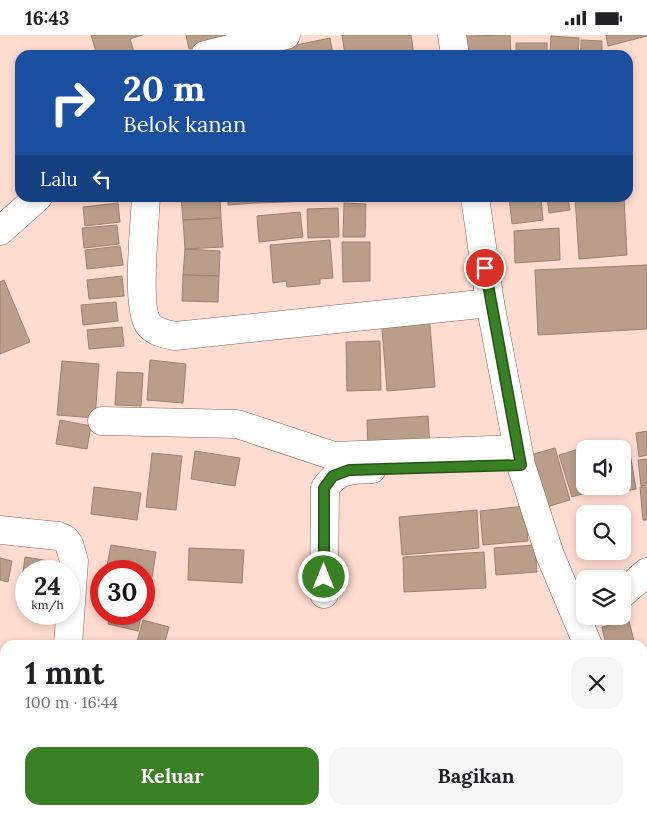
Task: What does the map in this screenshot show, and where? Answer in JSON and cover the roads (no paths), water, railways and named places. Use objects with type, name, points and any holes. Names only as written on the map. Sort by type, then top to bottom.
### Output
[{"type":"street","points":[[224,50],[286,35]]},
{"type":"street","points":[[452,35],[454,50]]},
{"type":"street","points":[[0,231],[32,202]]},
{"type":"street","points":[[146,202],[141,300],[149,326],[160,333],[175,336],[490,303]]},
{"type":"street","points":[[475,202],[490,303],[519,457],[550,555],[590,631]]},
{"type":"street","points":[[102,421],[237,424],[334,456],[519,457]]},
{"type":"street","points":[[324,595],[324,488],[333,476],[349,470],[519,457]]},
{"type":"street","points":[[0,530],[58,536],[65,539],[69,544],[74,561],[68,640]]},
{"type":"street","points":[[631,586],[647,572]]}]
